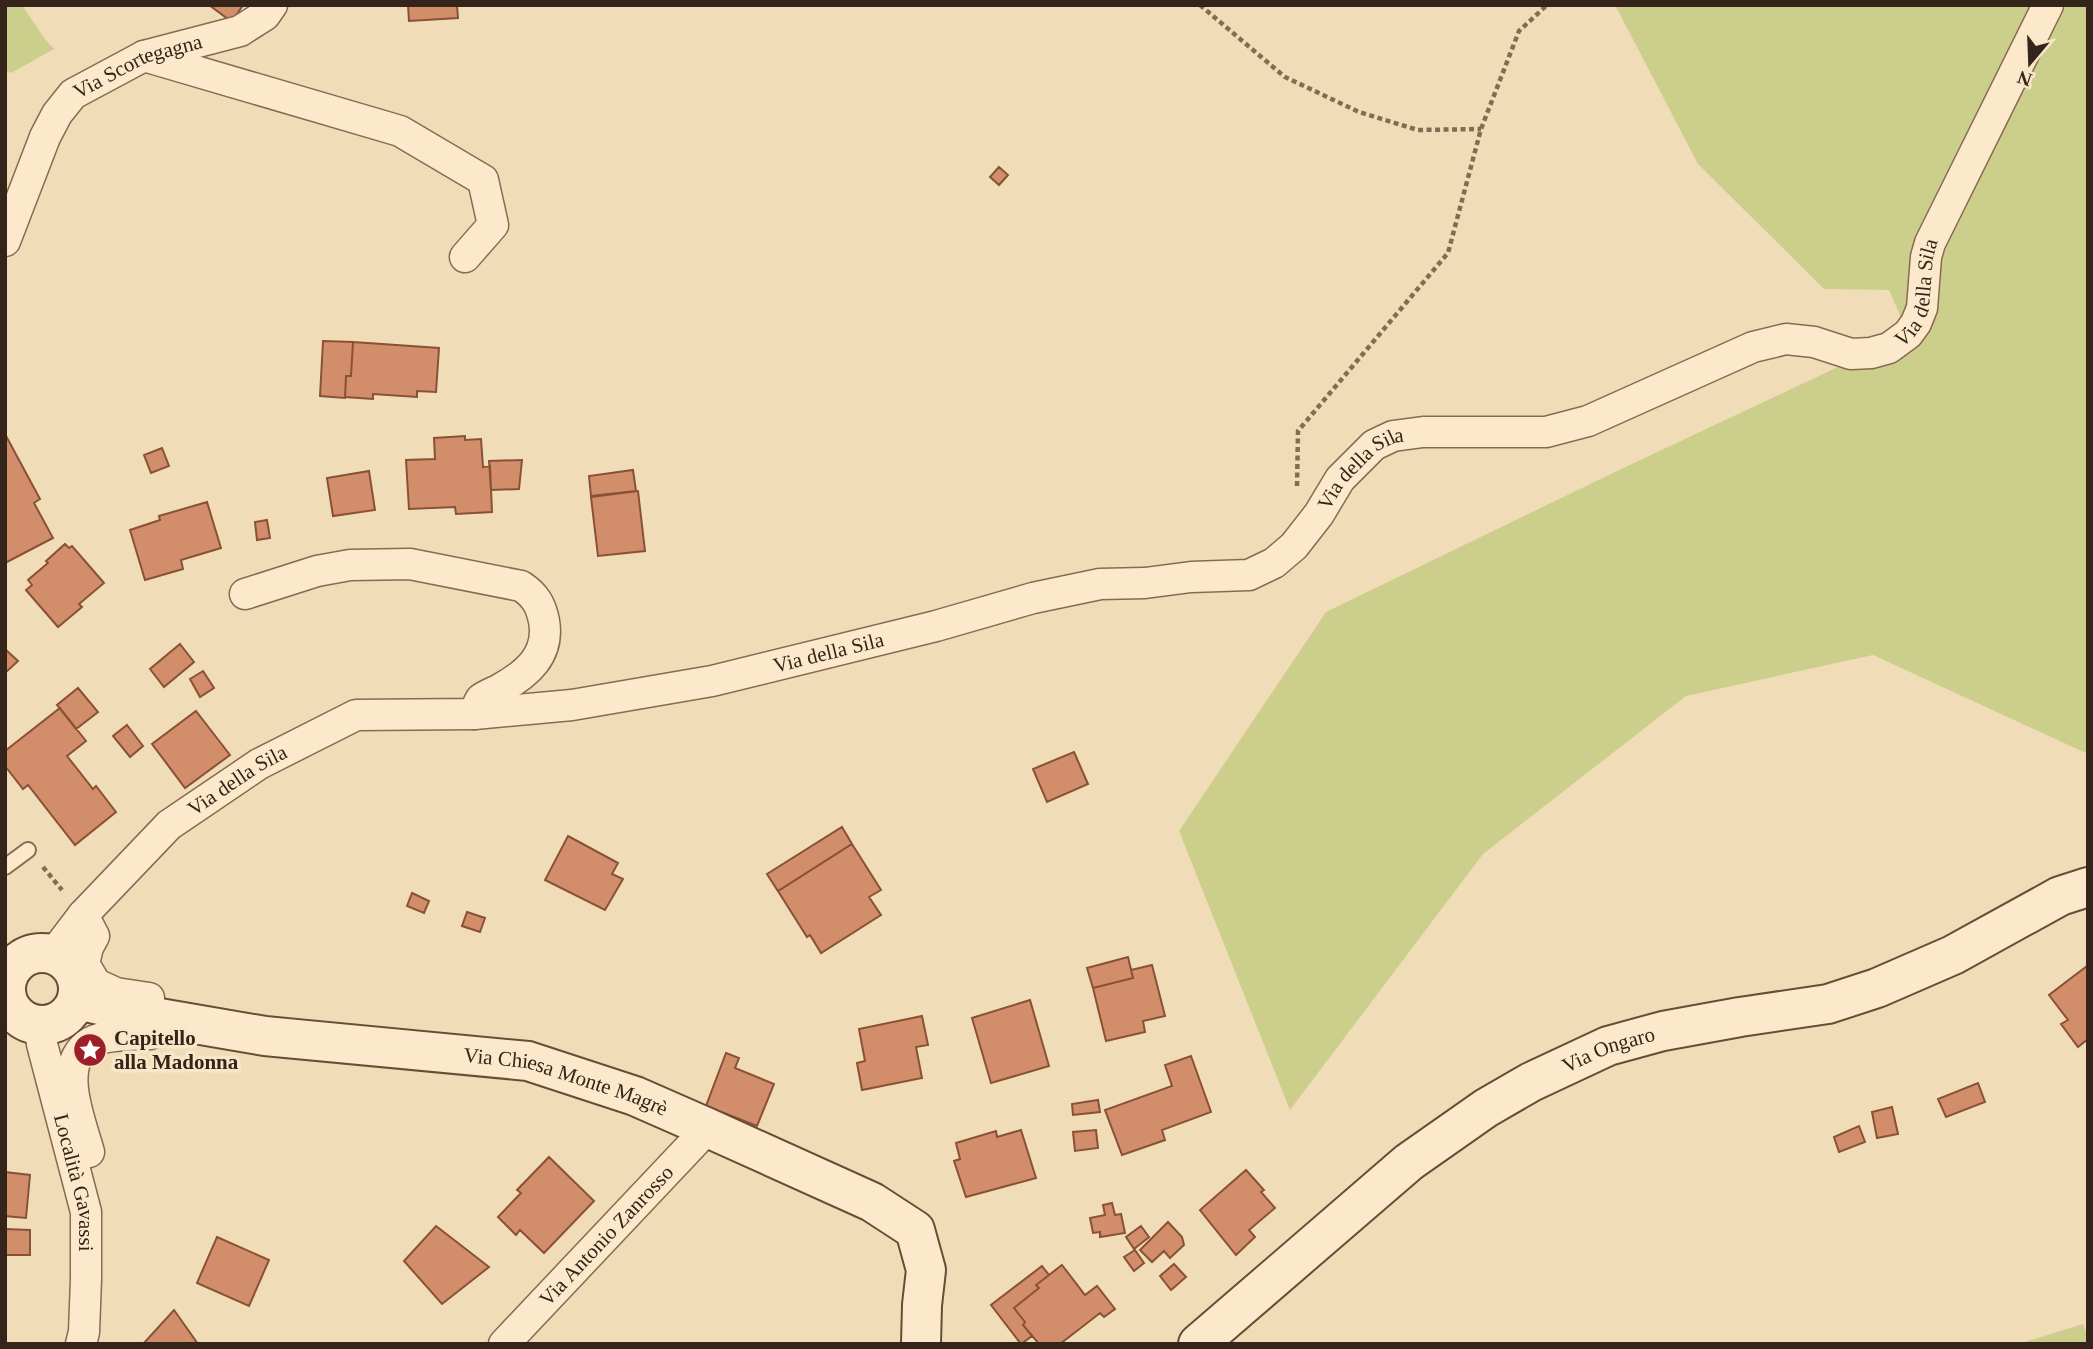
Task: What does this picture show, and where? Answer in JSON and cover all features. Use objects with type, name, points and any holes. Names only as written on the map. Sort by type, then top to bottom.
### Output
[{"type":"street","name":"Via Scortegagna","points":[[5,242],[45,137],[57,114],[73,94],[144,55],[240,31],[265,15],[272,5]]},
{"type":"street","name":"Via della Sila","points":[[54,953],[83,915],[169,825],[259,764],[356,715],[474,714],[572,705],[712,681],[936,626],[1033,598],[1100,584],[1248,575],[1274,563],[1294,546],[1319,514],[1340,479],[1374,445],[1394,436],[1423,432],[1546,432],[1588,421],[1753,347],[1786,339],[1814,342],[1851,354],[1871,353],[1889,348],[1908,334],[1916,323],[1922,308],[1926,257],[1930,243],[2048,5]]},
{"type":"street","points":[[144,55],[400,131],[483,180],[493,225],[465,257]]},
{"type":"street","points":[[245,594],[317,571],[351,565],[410,564],[521,586],[531,593],[541,607],[545,637],[542,649],[532,667],[480,700],[474,714]]},
{"type":"street","name":"Via Ongaro","points":[[1198,1344],[1409,1162],[1486,1108],[1531,1082],[1608,1046],[1663,1031],[1828,1004],[1877,988],[1953,955],[2060,896],[2088,887]]},
{"type":"street","points":[[83,915],[94,936],[84,964],[96,984],[116,993],[149,998],[150,1034],[92,1041],[80,1052],[71,1077],[89,1153]]},
{"type":"street","points":[[54,953],[75,971],[79,985],[77,1000],[67,1016],[59,1021],[40,1026],[27,1023],[9,1005],[6,993],[8,967],[28,954],[54,953]]},
{"type":"street","name":"Via Chiesa Monte Magrè","points":[[77,1000],[148,1016],[265,1036],[528,1061],[635,1096],[872,1202],[915,1230],[926,1270],[921,1344]]},
{"type":"street","name":"Località Gavassi","points":[[40,1026],[42,1044],[86,1213],[84,1332],[81,1344]]},
{"type":"street","name":"Via Antonio Zanrosso","points":[[504,1344],[708,1128]]},
{"type":"lane","points":[[5,867],[28,850]]},
{"type":"path","points":[[1200,5],[1285,77],[1359,112],[1418,130],[1480,129]]},
{"type":"path","points":[[1297,498],[1298,432],[1448,253],[1480,129],[1519,31],[1547,5]]},
{"type":"path","points":[[28,850],[83,915]]},
{"type":"green space","points":[[5,5],[22,5],[54,49],[11,73],[5,70]]},
{"type":"green space","points":[[1615,5],[2088,5],[2088,754],[1873,655],[1686,696],[1483,854],[1290,1110],[1179,831],[1326,612],[1908,334],[1889,290],[1824,289],[1698,164]]},
{"type":"green space","points":[[2083,1324],[2088,1344],[2018,1344]]},
{"type":"building","points":[[209,5],[243,5],[232,22]]},
{"type":"building","points":[[408,5],[457,5],[458,18],[409,21]]},
{"type":"building","points":[[999,167],[1008,175],[999,185],[990,177]]},
{"type":"building","points":[[323,341],[353,342],[351,376],[346,376],[345,398],[320,396]]},
{"type":"building","points":[[353,342],[439,348],[436,392],[417,391],[417,397],[373,394],[373,399],[345,397],[346,376],[351,376]]},
{"type":"building","points":[[5,434],[40,499],[34,503],[53,538],[5,563]]},
{"type":"building","points":[[465,436],[465,440],[481,439],[483,467],[490,466],[492,512],[456,514],[455,507],[409,509],[406,460],[435,459],[434,438]]},
{"type":"building","points":[[162,448],[169,466],[151,473],[144,455]]},
{"type":"building","points":[[522,460],[519,489],[491,490],[489,461]]},
{"type":"building","points":[[633,470],[636,491],[591,496],[589,476]]},
{"type":"building","points":[[369,471],[375,510],[333,516],[327,478]]},
{"type":"building","points":[[638,491],[645,551],[598,556],[591,497]]},
{"type":"building","points":[[207,502],[221,548],[181,560],[183,569],[145,580],[130,530],[160,520],[159,516]]},
{"type":"building","points":[[267,520],[270,538],[257,540],[255,522]]},
{"type":"building","points":[[65,544],[69,548],[72,546],[104,583],[79,604],[82,607],[58,627],[26,590],[32,585],[28,580]]},
{"type":"building","points":[[180,644],[194,662],[164,687],[150,669]]},
{"type":"building","points":[[5,649],[18,661],[5,673]]},
{"type":"building","points":[[203,671],[214,688],[200,697],[190,679]]},
{"type":"building","points":[[78,688],[98,712],[76,729],[57,705]]},
{"type":"building","points":[[60,708],[86,741],[67,756],[93,789],[96,786],[116,812],[75,845],[28,785],[23,789],[5,766],[5,751]]},
{"type":"building","points":[[196,711],[230,755],[185,788],[152,744]]},
{"type":"building","points":[[127,725],[143,746],[130,757],[113,736]]},
{"type":"building","points":[[1074,752],[1088,784],[1047,802],[1033,769]]},
{"type":"building","points":[[842,827],[852,844],[778,891],[767,874]]},
{"type":"building","points":[[568,836],[618,863],[612,874],[623,879],[605,910],[545,880]]},
{"type":"building","points":[[852,844],[881,890],[869,897],[881,915],[821,953],[810,935],[807,937],[778,891]]},
{"type":"building","points":[[412,893],[429,901],[424,913],[407,906]]},
{"type":"building","points":[[467,912],[485,918],[480,932],[462,926]]},
{"type":"building","points":[[1128,957],[1133,978],[1093,988],[1087,968]]},
{"type":"building","points":[[1152,965],[1165,1016],[1143,1021],[1145,1032],[1106,1041],[1093,988],[1133,978],[1131,970]]},
{"type":"building","points":[[2087,966],[2088,1039],[2078,1047],[2061,1024],[2068,1020],[2049,995]]},
{"type":"building","points":[[1030,1000],[1049,1066],[991,1083],[972,1018]]},
{"type":"building","points":[[922,1016],[928,1045],[916,1047],[922,1078],[862,1090],[857,1063],[865,1061],[859,1029]]},
{"type":"building","points":[[726,1053],[739,1058],[735,1068],[774,1084],[757,1126],[706,1106]]},
{"type":"building","points":[[1191,1056],[1211,1112],[1162,1130],[1165,1140],[1122,1155],[1105,1110],[1172,1086],[1165,1065]]},
{"type":"building","points":[[1978,1083],[1985,1102],[1946,1117],[1938,1099]]},
{"type":"building","points":[[1098,1100],[1100,1112],[1073,1115],[1072,1104]]},
{"type":"building","points":[[1892,1107],[1898,1134],[1877,1138],[1872,1112]]},
{"type":"building","points":[[1859,1126],[1865,1142],[1839,1152],[1834,1137]]},
{"type":"building","points":[[1021,1130],[1036,1178],[966,1197],[954,1161],[960,1159],[956,1143],[996,1131],[997,1137]]},
{"type":"building","points":[[1096,1130],[1098,1148],[1075,1151],[1073,1132]]},
{"type":"building","points":[[549,1157],[594,1201],[544,1253],[520,1230],[516,1235],[498,1217],[521,1193],[517,1190]]},
{"type":"building","points":[[1246,1170],[1264,1190],[1261,1192],[1275,1208],[1249,1230],[1255,1237],[1236,1255],[1200,1210]]},
{"type":"building","points":[[5,1172],[30,1175],[26,1218],[5,1216]]},
{"type":"building","points":[[1112,1203],[1115,1215],[1121,1214],[1125,1233],[1100,1237],[1100,1232],[1093,1233],[1090,1218],[1105,1215],[1103,1205]]},
{"type":"building","points":[[1168,1222],[1182,1237],[1184,1245],[1170,1258],[1164,1251],[1152,1262],[1140,1250]]},
{"type":"building","points":[[436,1226],[489,1267],[442,1304],[404,1261]]},
{"type":"building","points":[[1141,1226],[1149,1237],[1134,1249],[1126,1237]]},
{"type":"building","points":[[5,1229],[30,1230],[30,1255],[5,1255]]},
{"type":"building","points":[[217,1237],[269,1260],[249,1306],[197,1283]]},
{"type":"building","points":[[1135,1250],[1144,1263],[1134,1271],[1124,1257]]},
{"type":"building","points":[[1174,1264],[1186,1277],[1171,1290],[1160,1276]]},
{"type":"building","points":[[1062,1265],[1085,1295],[1097,1286],[1115,1309],[1104,1317],[1100,1313],[1060,1344],[1039,1344],[1023,1325],[1025,1322],[1014,1308],[1039,1288],[1036,1285]]},
{"type":"building","points":[[1042,1266],[1049,1275],[1036,1285],[1039,1288],[1014,1308],[1032,1336],[1021,1344],[991,1305]]},
{"type":"building","points":[[174,1310],[198,1344],[143,1344]]},
{"type":"place","name":"Capitello alla Madonna","points":[[90,1050]]}]
